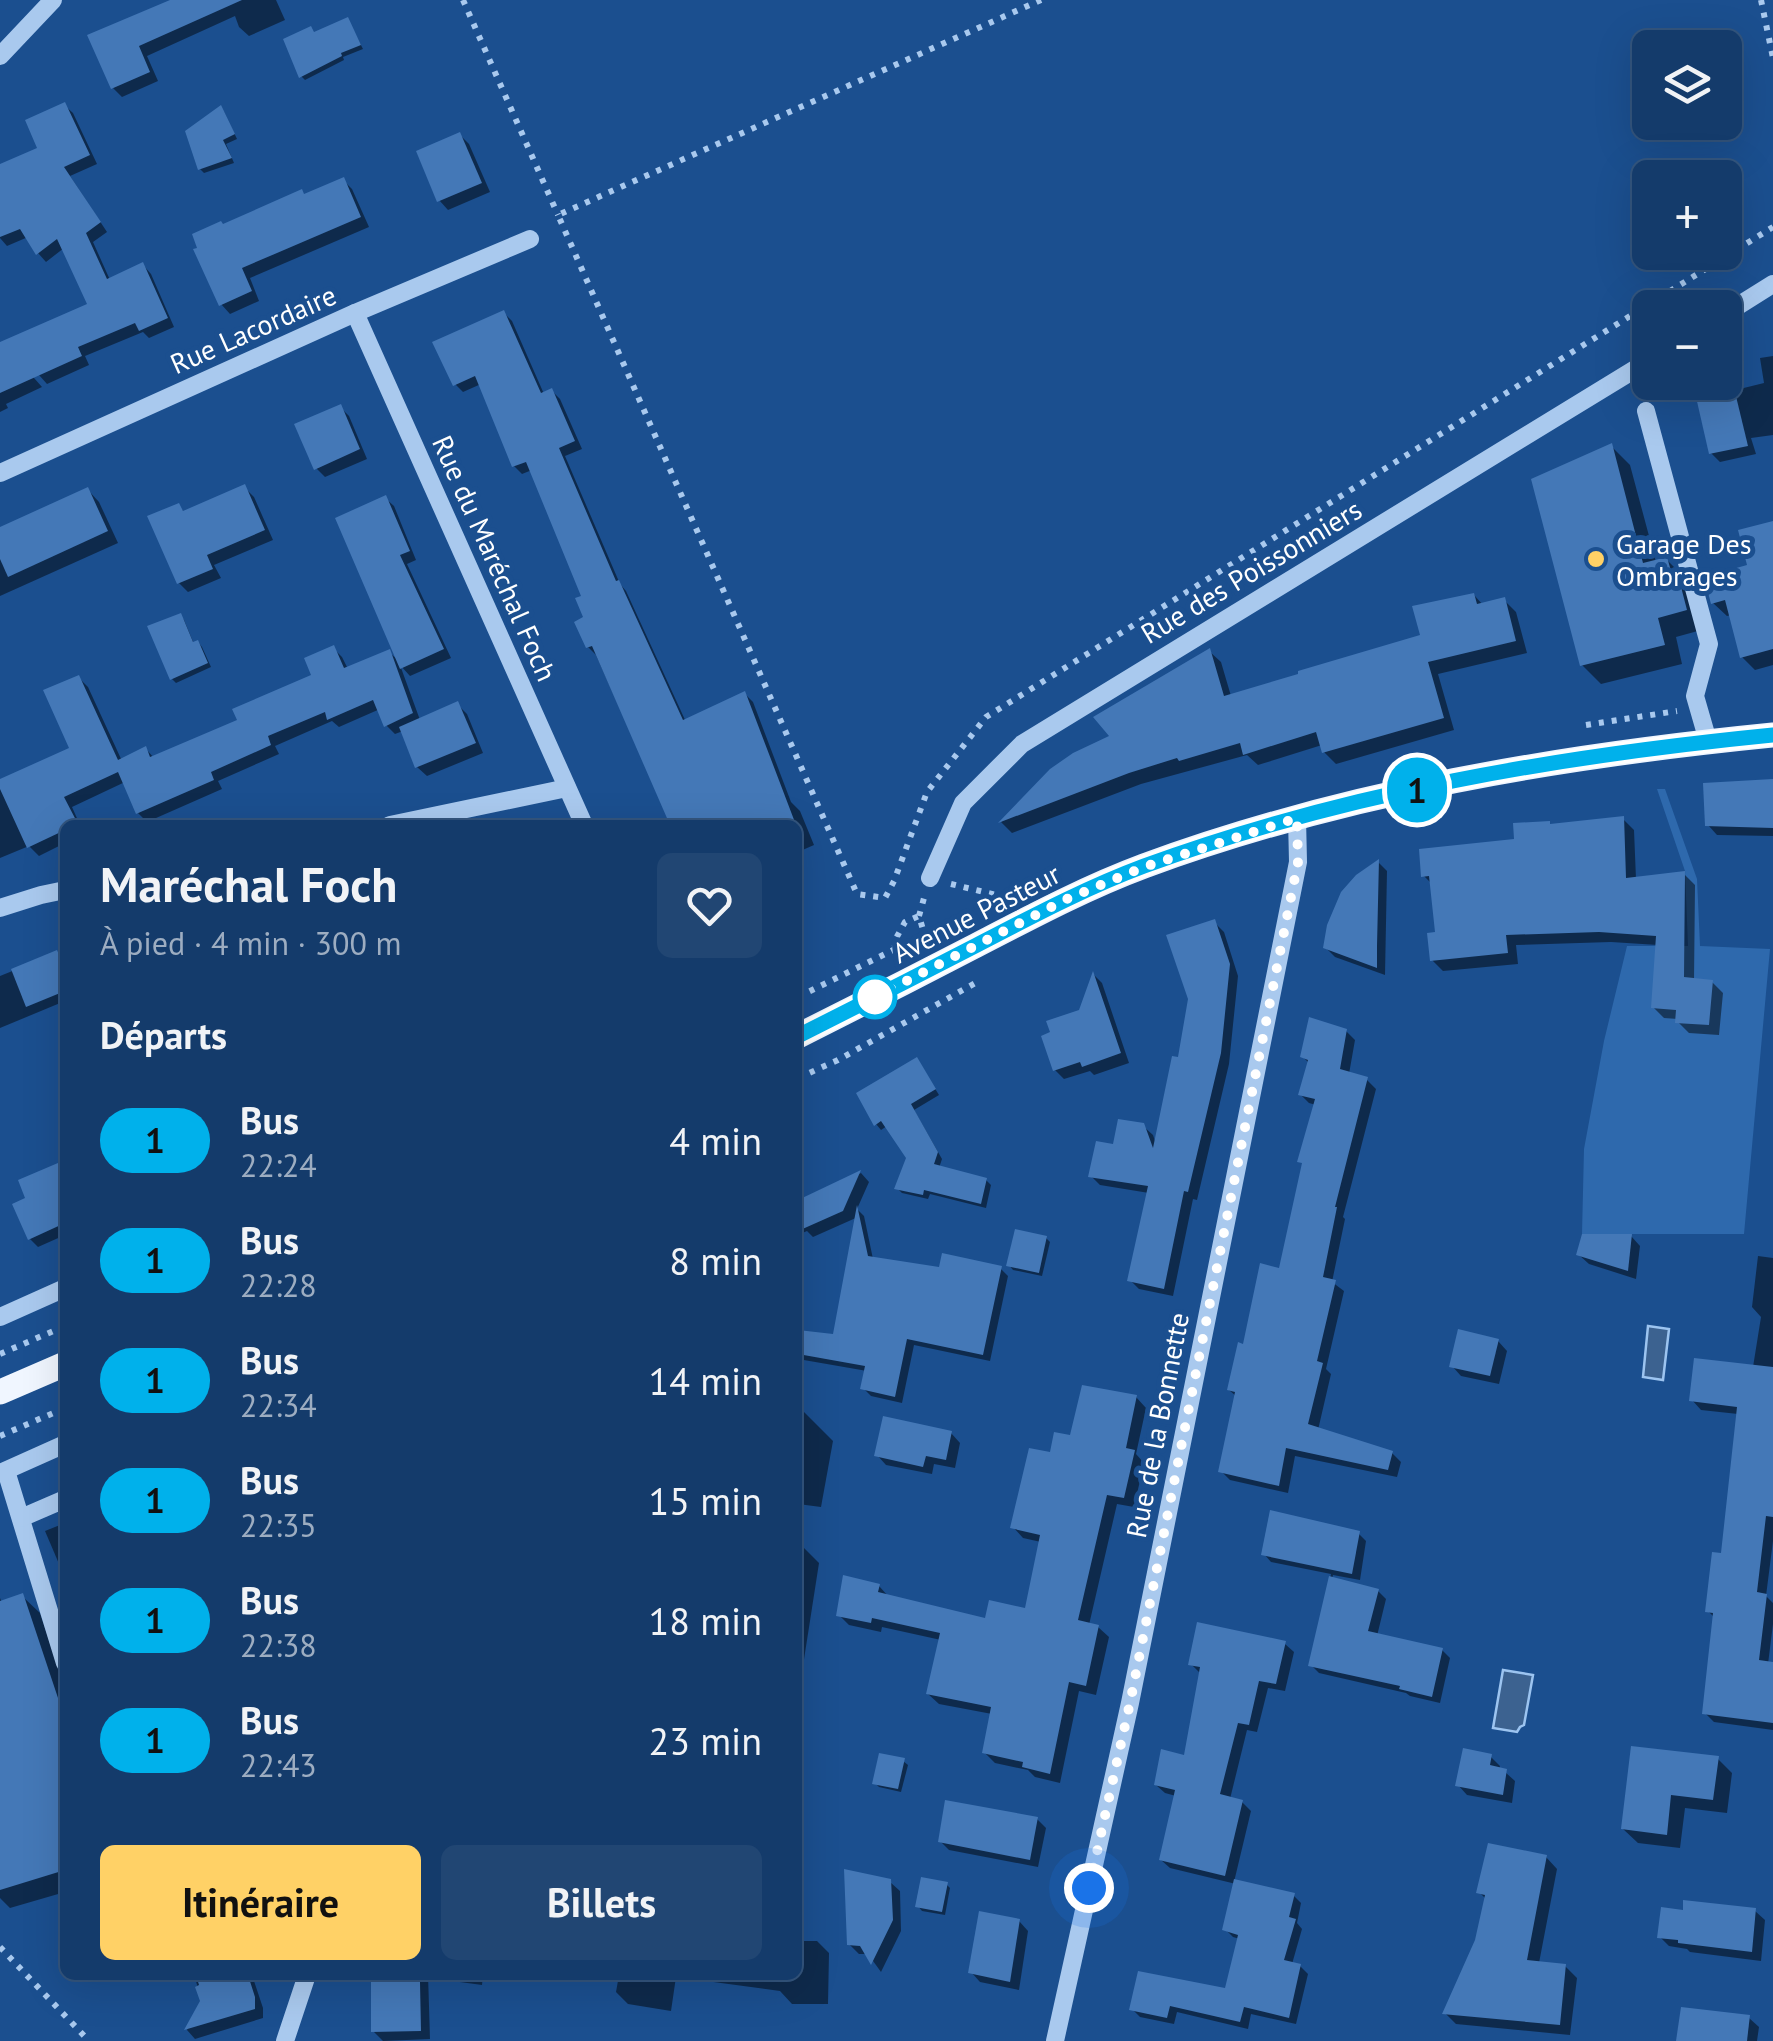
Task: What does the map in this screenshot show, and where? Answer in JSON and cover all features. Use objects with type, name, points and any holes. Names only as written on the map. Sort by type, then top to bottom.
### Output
[{"type":"main road","name":"Avenue Pasteur","points":[[802,1034],[1067,899],[1144,867],[1297,818],[1488,774],[1666,746],[1773,735]]},
{"type":"main road","points":[[0,1392],[60,1366]]},
{"type":"street","points":[[0,56],[53,0]]},
{"type":"street","name":"Rue Lacordaire","points":[[0,472],[530,240]]},
{"type":"street","points":[[1742,303],[1773,284]]},
{"type":"street","name":"Rue du Maréchal Foch","points":[[356,313],[582,820]]},
{"type":"street","name":"Rue des Poissonniers","points":[[930,878],[964,803],[1022,744],[1632,371]]},
{"type":"street","points":[[1646,411],[1710,644],[1695,696],[1708,742]]},
{"type":"street","points":[[414,820],[567,788]]},
{"type":"street","name":"Rue de la Bonnette","points":[[1055,2041],[1130,1703],[1298,862],[1297,818]]},
{"type":"street","points":[[0,908],[60,891]]},
{"type":"street","points":[[0,1317],[60,1290]]},
{"type":"street","points":[[60,1446],[3,1472],[60,1647]]},
{"type":"street","points":[[21,1518],[60,1501]]},
{"type":"street","points":[[285,2041],[305,1980]]},
{"type":"path","points":[[463,0],[858,894],[885,898],[927,792],[986,717],[1773,228]]},
{"type":"path","points":[[558,215],[1041,0]]},
{"type":"path","points":[[1760,0],[1773,58]]},
{"type":"path","points":[[930,878],[1005,897]]},
{"type":"path","points":[[896,949],[894,942],[905,922],[920,916],[924,933]]},
{"type":"path","points":[[0,1354],[60,1328]]},
{"type":"path","points":[[0,1436],[60,1410]]},
{"type":"path","points":[[0,1948],[89,2041]]},
{"type":"shaded area","points":[[1657,789],[1665,789],[1697,879],[1700,946],[1770,949],[1744,1234],[1582,1234],[1584,1149],[1627,946],[1688,946],[1685,871]]},
{"type":"shaded area","points":[[1648,1326],[1669,1329],[1663,1380],[1643,1377]]},
{"type":"shaded area","points":[[1503,1670],[1533,1675],[1524,1725],[1517,1732],[1493,1728]]},
{"type":"building","points":[[170,0],[242,0],[139,46],[150,72],[111,89],[87,35]]},
{"type":"building","points":[[348,17],[361,45],[299,78],[283,39],[311,26],[314,32]]},
{"type":"building","points":[[65,102],[90,155],[64,167],[101,222],[86,233],[107,279],[143,262],[168,318],[139,331],[135,323],[78,347],[82,356],[0,393],[0,342],[87,304],[57,239],[36,255],[20,229],[0,237],[0,164],[37,148],[25,120]]},
{"type":"building","points":[[221,105],[235,134],[223,140],[232,158],[198,170],[185,131]]},
{"type":"building","points":[[460,132],[482,183],[437,202],[416,151]]},
{"type":"building","points":[[344,177],[361,217],[242,268],[252,291],[219,306],[193,249],[197,248],[192,234],[302,189],[304,194]]},
{"type":"building","points":[[504,310],[541,393],[552,388],[575,441],[559,448],[616,581],[619,580],[683,720],[745,691],[794,820],[668,820],[592,646],[586,648],[574,622],[583,617],[575,598],[581,596],[526,462],[512,467],[475,376],[453,386],[432,342]]},
{"type":"building","points":[[1697,400],[1737,400],[1748,446],[1709,454]]},
{"type":"building","points":[[341,404],[360,449],[314,470],[294,424]]},
{"type":"building","points":[[1612,443],[1643,563],[1667,557],[1687,610],[1658,618],[1665,645],[1580,666],[1531,479]]},
{"type":"building","points":[[245,484],[265,530],[207,555],[213,569],[177,584],[147,516],[179,503],[183,511]]},
{"type":"building","points":[[88,487],[108,531],[8,577],[0,559],[0,527]]},
{"type":"building","points":[[386,495],[410,551],[400,555],[444,649],[400,669],[335,518]]},
{"type":"building","points":[[1773,521],[1773,649],[1740,658],[1725,600],[1711,604],[1704,577],[1747,565],[1738,530]]},
{"type":"building","points":[[1474,593],[1477,604],[1505,597],[1516,641],[1428,662],[1444,718],[1322,753],[1316,732],[1243,755],[1240,743],[1129,773],[998,823],[1050,769],[1109,736],[1093,717],[1210,648],[1224,696],[1420,635],[1412,606]]},
{"type":"building","points":[[181,613],[193,642],[198,640],[208,663],[170,680],[147,626]]},
{"type":"building","points":[[334,645],[344,668],[390,649],[413,713],[384,727],[373,700],[327,720],[325,712],[268,736],[271,745],[211,772],[214,780],[136,814],[118,772],[64,797],[76,820],[60,820],[60,832],[27,848],[0,789],[0,779],[69,748],[43,690],[79,675],[118,760],[146,746],[150,757],[237,720],[232,709],[311,675],[304,658]]},
{"type":"building","points":[[458,701],[476,743],[415,768],[399,727]]},
{"type":"building","points":[[1773,779],[1773,828],[1705,826],[1703,783]]},
{"type":"building","points":[[1624,816],[1626,878],[1685,871],[1684,977],[1713,980],[1709,1025],[1675,1023],[1676,1010],[1651,1008],[1656,936],[1599,932],[1506,935],[1508,953],[1430,961],[1427,933],[1435,932],[1429,876],[1421,877],[1419,849],[1514,839],[1513,823],[1550,824]]},
{"type":"building","points":[[1379,859],[1377,968],[1323,948],[1327,925],[1341,892],[1356,875]]},
{"type":"building","points":[[1215,919],[1230,964],[1221,1053],[1188,1192],[1184,1191],[1164,1289],[1127,1281],[1148,1186],[1088,1177],[1096,1141],[1113,1144],[1118,1119],[1144,1123],[1153,1148],[1172,1056],[1178,1057],[1188,999],[1166,935]]},
{"type":"building","points":[[57,950],[60,993],[26,1007],[11,969]]},
{"type":"building","points":[[1093,971],[1121,1053],[1082,1067],[1080,1062],[1053,1071],[1041,1036],[1050,1032],[1046,1021],[1079,1010]]},
{"type":"building","points":[[1309,1017],[1347,1029],[1340,1069],[1368,1077],[1335,1207],[1323,1277],[1336,1280],[1317,1361],[1323,1363],[1308,1424],[1393,1451],[1388,1470],[1286,1448],[1279,1486],[1218,1472],[1235,1392],[1227,1390],[1238,1342],[1243,1344],[1260,1263],[1279,1268],[1302,1163],[1297,1162],[1315,1099],[1298,1095],[1308,1060],[1300,1057]]},
{"type":"building","points":[[917,1057],[936,1089],[911,1104],[938,1152],[934,1164],[987,1178],[981,1204],[924,1190],[923,1195],[894,1189],[906,1158],[881,1121],[874,1126],[856,1093]]},
{"type":"building","points":[[60,1162],[60,1225],[28,1240],[12,1204],[25,1198],[18,1180]]},
{"type":"building","points":[[861,1170],[843,1211],[802,1229],[802,1198]]},
{"type":"building","points":[[857,1205],[868,1256],[939,1267],[942,1253],[1002,1266],[983,1355],[907,1339],[895,1397],[860,1389],[865,1366],[802,1355],[802,1330],[833,1334]]},
{"type":"building","points":[[1015,1229],[1047,1236],[1039,1273],[1006,1266]]},
{"type":"building","points":[[1582,1234],[1632,1234],[1628,1271],[1576,1255]]},
{"type":"building","points":[[1458,1329],[1499,1339],[1490,1376],[1449,1367]]},
{"type":"building","points":[[1694,1358],[1773,1367],[1773,1517],[1766,1516],[1757,1592],[1767,1594],[1759,1660],[1773,1662],[1773,1723],[1702,1714],[1713,1613],[1705,1612],[1712,1552],[1721,1553],[1737,1407],[1689,1401]]},
{"type":"building","points":[[1082,1385],[1137,1395],[1126,1448],[1135,1450],[1124,1498],[1107,1495],[1078,1620],[1099,1625],[1086,1686],[1069,1682],[1050,1774],[1022,1767],[1023,1762],[982,1753],[991,1707],[926,1694],[940,1633],[872,1618],[871,1623],[836,1616],[843,1575],[880,1584],[878,1592],[985,1618],[989,1600],[1025,1608],[1040,1535],[1010,1528],[1029,1448],[1050,1452],[1054,1432],[1070,1435]]},
{"type":"building","points":[[883,1416],[952,1431],[946,1460],[926,1456],[923,1467],[874,1456]]},
{"type":"building","points":[[1270,1510],[1360,1531],[1352,1574],[1261,1555]]},
{"type":"building","points":[[1329,1576],[1379,1589],[1368,1631],[1443,1648],[1432,1697],[1308,1666]]},
{"type":"building","points":[[23,1593],[60,1704],[60,1872],[0,1890],[0,1601]]},
{"type":"building","points":[[1197,1622],[1286,1641],[1276,1684],[1259,1681],[1249,1725],[1238,1723],[1220,1794],[1243,1800],[1225,1876],[1159,1860],[1175,1790],[1154,1785],[1161,1749],[1184,1755],[1200,1667],[1188,1665]]},
{"type":"building","points":[[1631,1746],[1719,1756],[1713,1800],[1671,1795],[1667,1835],[1621,1829]]},
{"type":"building","points":[[1463,1748],[1492,1754],[1490,1765],[1507,1769],[1503,1795],[1455,1786]]},
{"type":"building","points":[[879,1753],[905,1758],[898,1789],[872,1784]]},
{"type":"building","points":[[945,1800],[1038,1817],[1030,1860],[938,1842]]},
{"type":"building","points":[[1488,1843],[1547,1855],[1527,1960],[1566,1964],[1560,2025],[1442,2014],[1475,1940],[1485,1895],[1476,1893]]},
{"type":"building","points":[[844,1869],[891,1879],[893,1920],[871,1965],[860,1946],[847,1945]]},
{"type":"building","points":[[921,1877],[948,1882],[942,1912],[915,1907]]},
{"type":"building","points":[[1234,1879],[1295,1893],[1289,1917],[1296,1919],[1284,1960],[1301,1964],[1289,2018],[1244,2007],[1240,2022],[1170,2006],[1167,2018],[1129,2010],[1138,1971],[1225,1988],[1238,1935],[1222,1930]]},
{"type":"building","points":[[1683,1900],[1756,1908],[1752,1952],[1657,1938],[1661,1907],[1683,1910]]},
{"type":"building","points":[[979,1911],[1020,1919],[1010,1982],[968,1973]]},
{"type":"building","points":[[198,1980],[250,1980],[255,2009],[184,2030],[200,2001],[195,1987],[199,1985]]},
{"type":"building","points":[[371,1980],[420,1982],[421,2031],[371,2032]]},
{"type":"building","points":[[1681,2007],[1750,2015],[1747,2041],[1676,2041]]},
{"type":"bus line","name":"1","points":[[802,1034],[1067,899],[1144,867],[1272,825],[1488,774],[1666,746],[1773,735]]},
{"type":"place","name":"Garage Des Ombrages","points":[[1596,559]]},
{"type":"route","points":[[875,997],[1067,899],[1144,867],[1297,818],[1298,862],[1130,1703],[1089,1888]]}]
